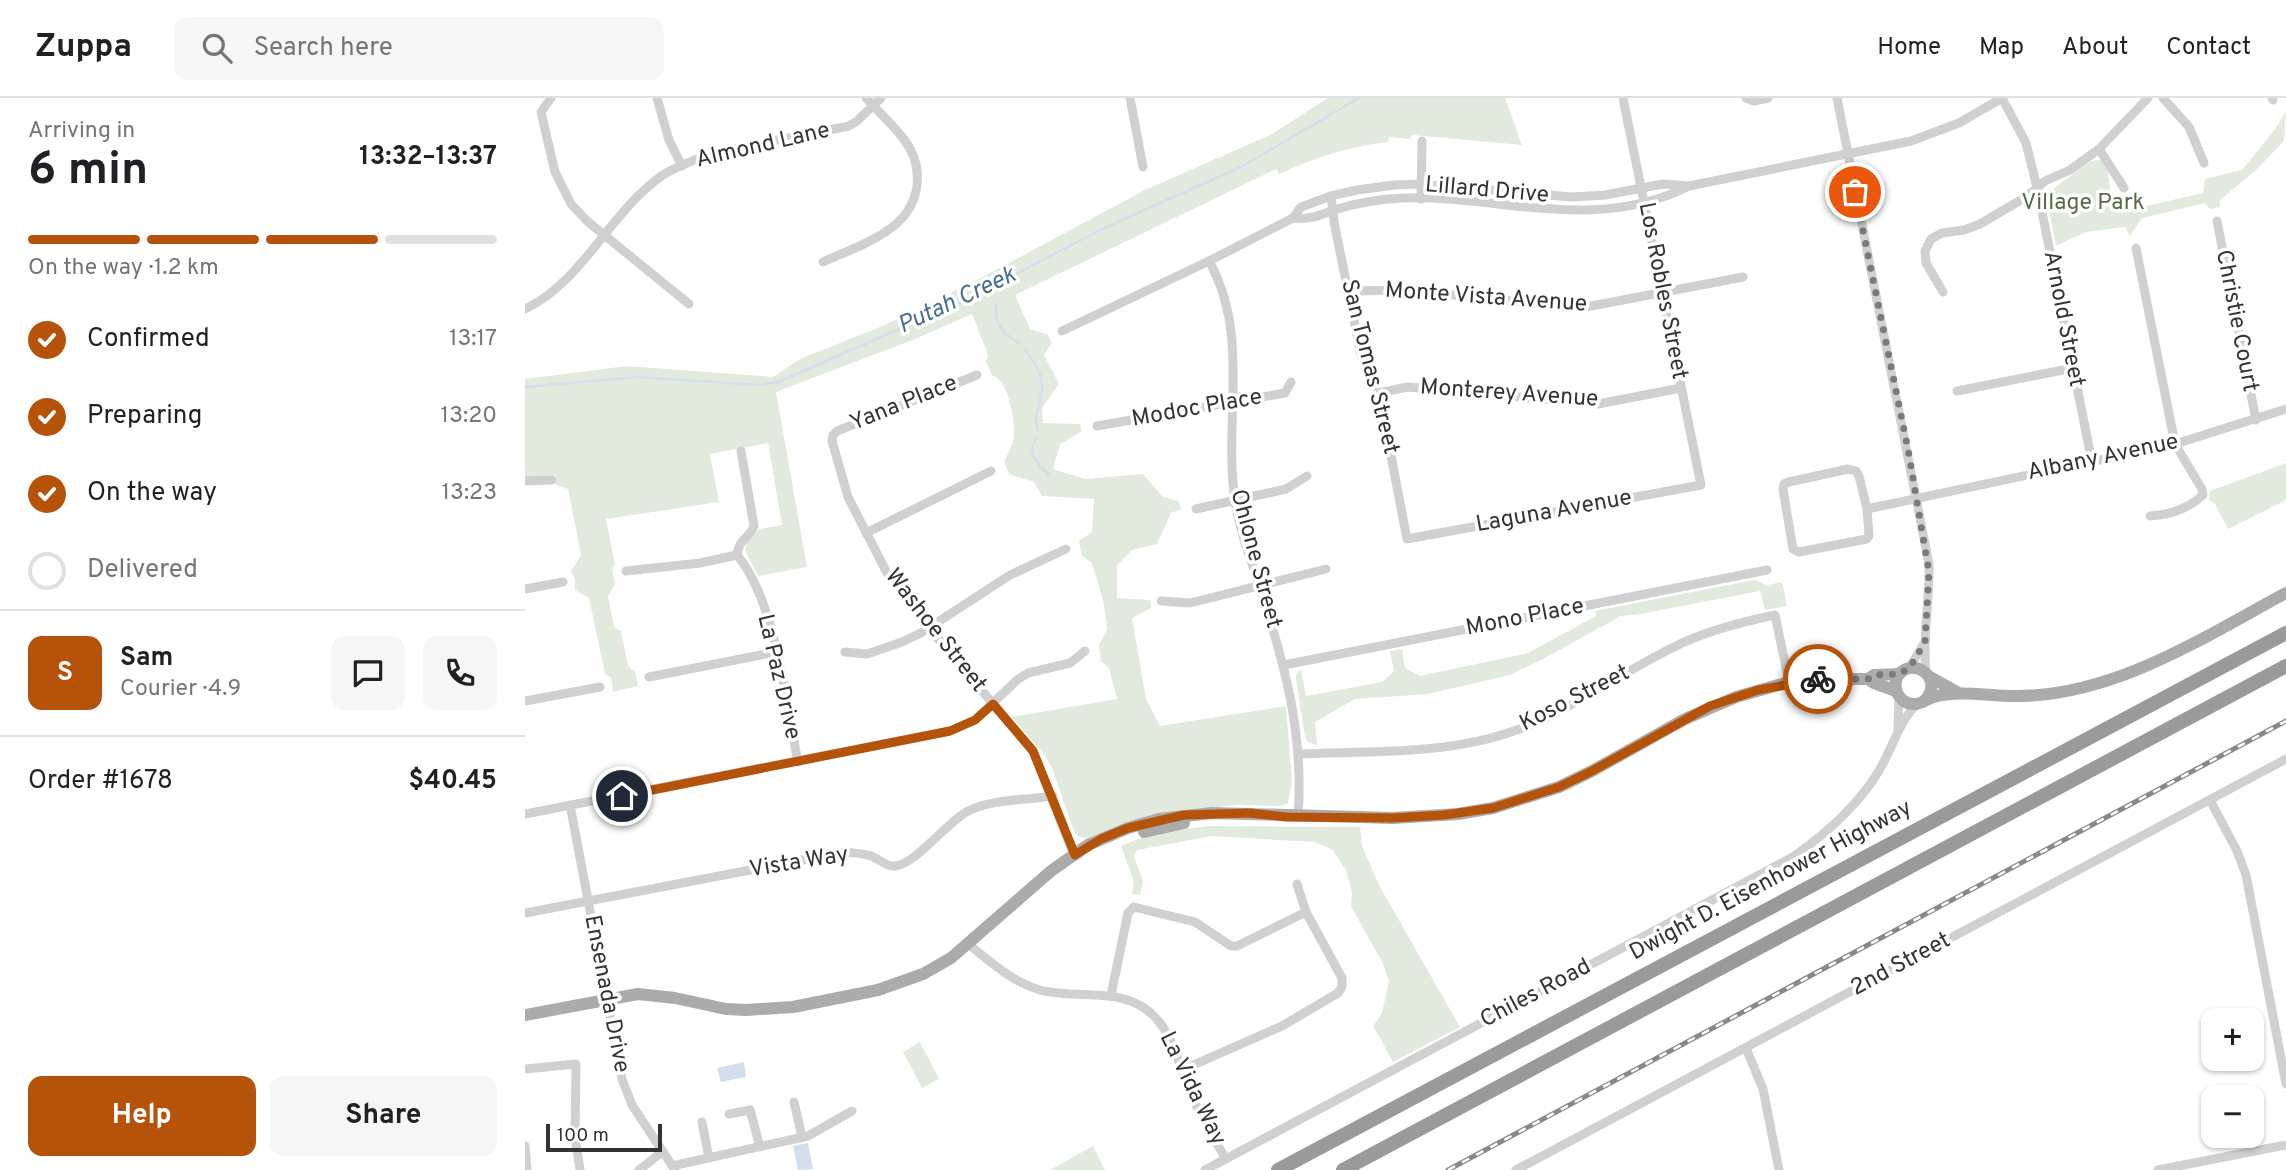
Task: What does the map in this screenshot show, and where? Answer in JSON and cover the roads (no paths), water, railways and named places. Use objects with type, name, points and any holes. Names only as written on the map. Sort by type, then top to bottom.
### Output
[{"type":"highway","name":"Dwight D. Eisenhower Highway","points":[[1278,1170],[2286,633]]},
{"type":"highway","points":[[1343,1170],[2286,666]]},
{"type":"main road","points":[[1868,679],[1909,703],[1957,692],[2029,695],[2100,682],[2150,664],[2286,593]]},
{"type":"main road","points":[[525,1015],[638,994],[653,994],[726,1009],[766,1010],[878,990],[902,983],[951,958],[1010,905],[1078,853],[1094,851],[1140,833],[1181,824],[1292,817],[1429,817],[1493,808],[1526,799],[1592,771],[1710,706],[1789,682],[1868,679],[1874,675],[1921,669],[1957,692]]},
{"type":"main road","points":[[1897,694],[1895,685],[1904,671]]},
{"type":"main road","points":[[1922,701],[1931,689],[1928,675]]},
{"type":"street","points":[[551,98],[541,112],[560,187],[571,204],[587,221],[689,304]]},
{"type":"street","points":[[657,98],[669,140],[682,166]]},
{"type":"street","points":[[823,262],[889,230],[904,217],[914,202],[919,184],[918,167],[903,137],[866,98]]},
{"type":"street","name":"Almond Lane","points":[[525,309],[550,295],[566,281],[640,195],[664,175],[717,152],[849,126],[881,98]]},
{"type":"street","points":[[1130,98],[1143,167]]},
{"type":"street","name":"Los Robles Street","points":[[1623,98],[1701,485]]},
{"type":"street","points":[[1746,98],[1754,101],[1767,98]]},
{"type":"street","points":[[1837,98],[1929,564],[1925,642],[1928,675]]},
{"type":"street","name":"Lillard Drive","points":[[1062,331],[1293,218],[1301,207],[1331,196],[1378,187],[1421,184],[1527,194],[1592,196],[1663,184],[1689,186],[1897,145],[1935,134],[2002,98]]},
{"type":"street","name":"Arnold Street","points":[[2002,98],[2026,143],[2037,187],[2092,462]]},
{"type":"street","points":[[1943,292],[1926,262],[1925,251],[1931,239],[1942,233],[1964,230],[1980,224],[2026,197],[2037,187],[2070,170],[2099,149],[2148,98]]},
{"type":"street","points":[[2163,98],[2189,127],[2204,163]]},
{"type":"street","points":[[1421,198],[1422,141]]},
{"type":"street","points":[[2099,149],[2124,188]]},
{"type":"street","name":"Lillard Drive","points":[[1293,218],[1307,220],[1334,210],[1380,201],[1421,198],[1580,211],[1665,198],[1689,186]]},
{"type":"street","points":[[1378,187],[1380,201]]},
{"type":"street","points":[[1525,208],[1527,194]]},
{"type":"street","name":"San Tomas Street","points":[[1331,196],[1361,355],[1379,393],[1407,539]]},
{"type":"street","name":"Christie Court","points":[[2217,221],[2256,420]]},
{"type":"street","points":[[2136,248],[2175,444],[2203,495],[2197,501],[2170,514],[2150,516]]},
{"type":"street","name":"Ohlone Street","points":[[1209,261],[1222,288],[1233,344],[1235,501],[1284,665],[1294,712],[1299,754],[1292,817]]},
{"type":"street","name":"Monte Vista Avenue","points":[[1349,291],[1405,290],[1581,308],[1743,277]]},
{"type":"street","points":[[1957,391],[2073,368]]},
{"type":"street","name":"Yana Place","points":[[833,435],[977,375]]},
{"type":"street","name":"Modoc Place","points":[[1097,426],[1286,393],[1291,382]]},
{"type":"street","name":"Monterey Avenue","points":[[1379,393],[1407,387],[1598,404],[1681,388]]},
{"type":"street","name":"Albany Avenue","points":[[1867,509],[2175,444],[2286,409]]},
{"type":"street","name":"Washoe Street","points":[[833,435],[832,441],[848,497],[887,573],[928,627],[1033,751],[1078,853]]},
{"type":"street","points":[[626,571],[700,564],[737,555],[741,540],[751,533],[754,526],[741,451]]},
{"type":"street","points":[[1848,469],[1856,471],[1860,476],[1867,509],[1867,539],[1799,552],[1793,549],[1787,521],[1784,484],[1848,469]]},
{"type":"street","points":[[866,533],[991,471]]},
{"type":"street","points":[[1196,509],[1286,489],[1307,476]]},
{"type":"street","points":[[525,481],[552,480]]},
{"type":"street","name":"Laguna Avenue","points":[[1407,539],[1701,485]]},
{"type":"street","points":[[845,652],[867,654],[885,649],[928,627],[1010,575],[1066,550]]},
{"type":"street","name":"La Paz Drive","points":[[737,555],[764,610],[776,652],[798,762]]},
{"type":"street","points":[[1161,601],[1191,603],[1326,569]]},
{"type":"street","name":"Mono Place","points":[[1284,665],[1767,570]]},
{"type":"street","points":[[525,589],[563,582]]},
{"type":"street","name":"Koso Street","points":[[1299,754],[1442,747],[1479,741],[1514,731],[1542,719],[1675,646],[1733,625],[1775,615],[1789,682]]},
{"type":"street","points":[[1904,671],[1925,642]]},
{"type":"street","points":[[525,814],[950,731],[975,720],[1028,673],[1070,663],[1085,651]]},
{"type":"street","points":[[649,677],[776,652]]},
{"type":"street","points":[[525,701],[600,687]]},
{"type":"street","points":[[1897,694],[1898,730]]},
{"type":"street","points":[[1898,730],[1910,710],[1922,701]]},
{"type":"street","name":"Chiles Road","points":[[1205,1170],[1793,858],[1841,819],[1864,792],[1880,769],[1898,730]]},
{"type":"street","name":"2nd Street","points":[[1516,1170],[2286,759]]},
{"type":"street","name":"Vista Way","points":[[525,914],[844,852],[869,855],[892,867],[899,866],[970,810],[1052,796]]},
{"type":"street","points":[[2210,800],[2237,851],[2246,875],[2286,1084]]},
{"type":"street","name":"Ensenada Drive","points":[[570,805],[622,1079],[632,1105],[673,1168]]},
{"type":"street","points":[[1182,1070],[1282,1026],[1338,993],[1342,987],[1342,978],[1305,912],[1297,884]]},
{"type":"street","points":[[1111,995],[1128,913],[1134,907],[1195,922],[1231,946],[1237,946],[1305,912]]},
{"type":"street","name":"La Vida Way","points":[[968,944],[1014,979],[1038,989],[1065,995],[1111,995],[1139,1005],[1159,1022],[1195,1102],[1226,1159]]},
{"type":"street","points":[[1746,1048],[1763,1089],[1779,1170]]},
{"type":"street","points":[[525,1069],[576,1064],[575,1138],[580,1170]]},
{"type":"street","points":[[794,1102],[802,1137]]},
{"type":"street","points":[[729,1114],[750,1110],[760,1147]]},
{"type":"street","points":[[673,1168],[809,1136],[852,1111]]},
{"type":"street","points":[[702,1122],[709,1158]]},
{"type":"street","points":[[2158,1170],[2286,1145]]},
{"type":"street","points":[[525,1146],[527,1170]]},
{"type":"street","points":[[639,1170],[662,1152]]},
{"type":"waterway","name":"Putah Creek","points":[[525,387],[637,377],[759,385],[778,382],[968,299],[1102,229],[1241,167],[1359,98]]},
{"type":"waterway","points":[[996,304],[998,323],[1008,336],[1019,343]]},
{"type":"waterway","points":[[1025,350],[1035,364],[1041,380],[1037,430]]},
{"type":"waterway","points":[[1036,439],[1033,454],[1049,475]]},
{"type":"railway","points":[[1448,1170],[2286,721]]},
{"type":"park label","name":"Village Park","points":[[2083,203]]}]
